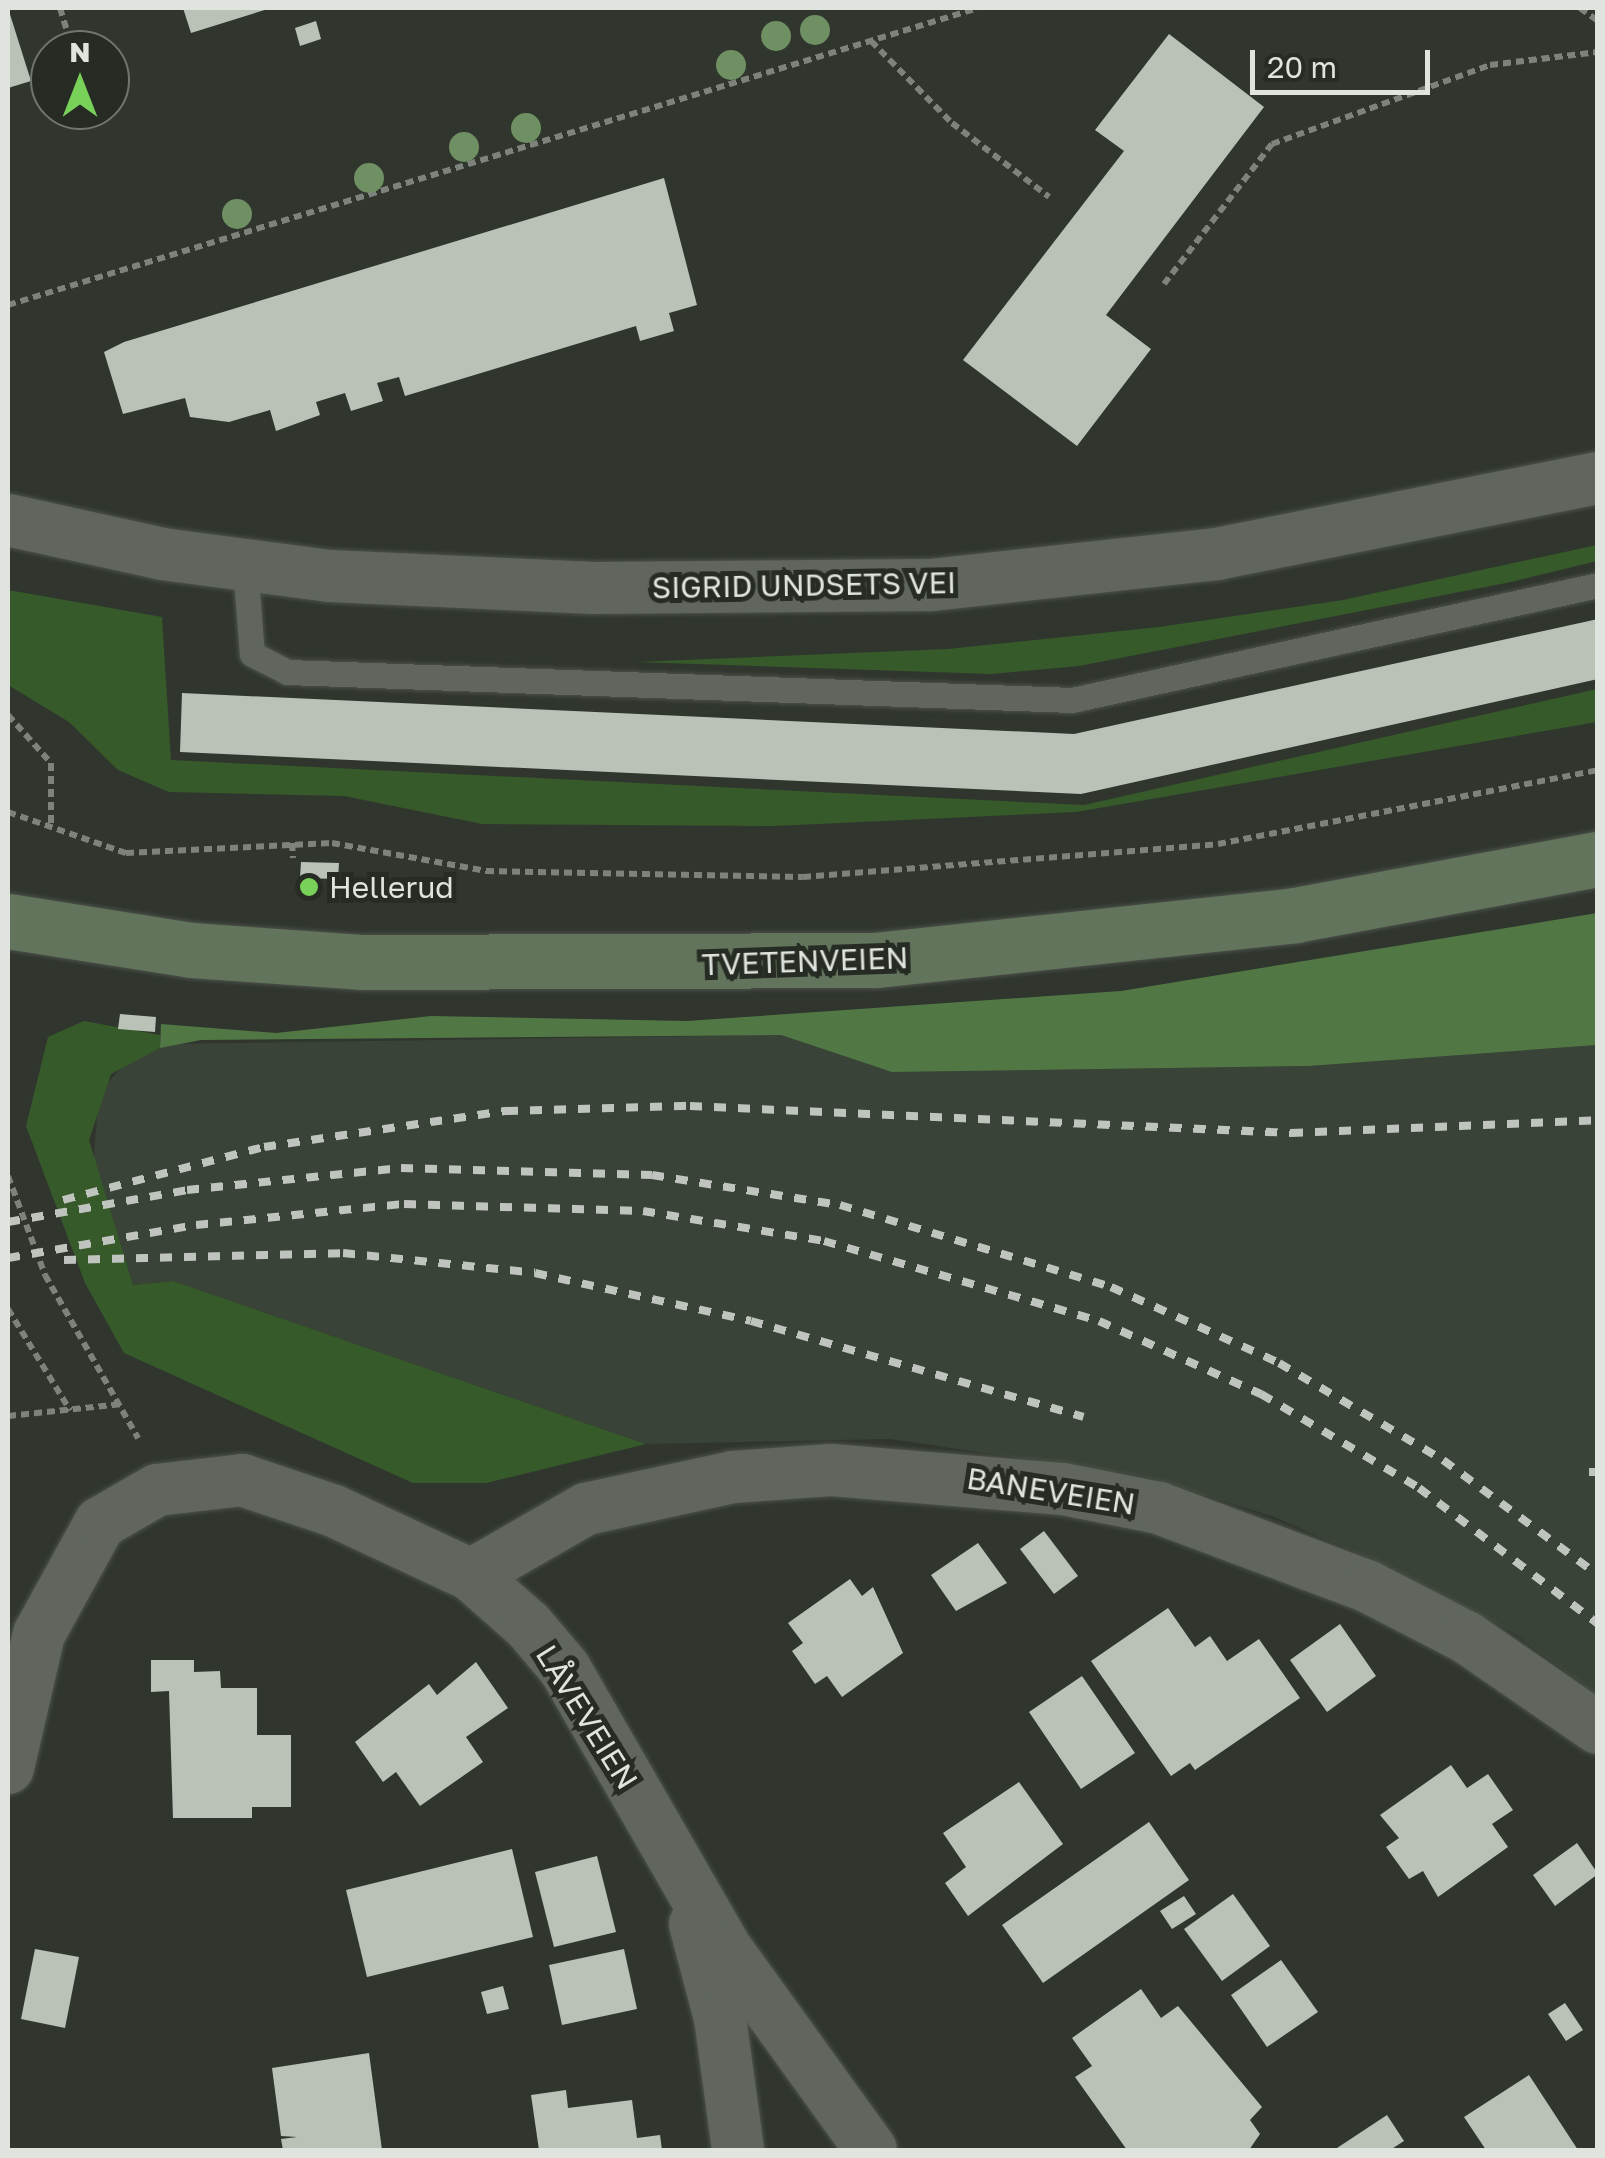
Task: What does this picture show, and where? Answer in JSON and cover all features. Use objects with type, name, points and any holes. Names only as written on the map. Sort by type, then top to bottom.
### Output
[{"type":"main road","name":"TVETENVEIEN","points":[[8,921],[191,950],[361,962],[857,960],[1275,917],[1598,860]]},
{"type":"street","name":"SIGRID UNDSETS VEI","points":[[8,520],[245,566],[594,588],[931,585],[1217,554],[1598,478]]},
{"type":"street","name":"LÅVEVEIEN","points":[[150,1470],[242,1480],[471,1575],[565,1669],[684,1884],[871,2150]]},
{"type":"street","points":[[8,1768],[39,1634],[78,1552],[150,1470]]},
{"type":"street","name":"BANEVEIEN","points":[[471,1575],[586,1509],[732,1477],[831,1470],[1063,1489],[1176,1514],[1368,1586],[1466,1637],[1598,1728]]},
{"type":"street","points":[[684,1884],[720,2018],[738,2150]]},
{"type":"lane","points":[[245,566],[252,654],[287,672],[1072,700],[1598,586]]},
{"type":"path","points":[[8,305],[978,8]]},
{"type":"path","points":[[1580,8],[1598,21]]},
{"type":"path","points":[[871,41],[952,123],[1049,197]]},
{"type":"path","points":[[1164,284],[1272,144],[1490,65],[1598,52]]},
{"type":"path","points":[[8,715],[52,764],[52,826]]},
{"type":"path","points":[[8,812],[126,852],[194,856],[292,842],[486,870],[880,874],[1218,844],[1598,770]]},
{"type":"path","points":[[292,842],[293,858]]},
{"type":"path","points":[[8,1176],[45,1275],[122,1404],[150,1470]]},
{"type":"path","points":[[8,1310],[70,1410]]},
{"type":"path","points":[[8,1416],[122,1404]]},
{"type":"shaded area","points":[[781,1035],[893,1072],[1309,1066],[1597,1045],[1597,1695],[1515,1634],[1387,1566],[1272,1516],[1143,1476],[890,1439],[646,1444],[173,1281],[133,1285],[93,1169],[99,1093],[129,1059],[173,1044]]},
{"type":"green space","points":[[1597,545],[1597,561],[1511,582],[1079,666],[992,674],[637,662],[948,649],[1159,627],[1343,600]]},
{"type":"green space","points":[[8,590],[162,617],[171,760],[1084,805],[1597,689],[1597,722],[1076,812],[775,826],[482,824],[344,796],[169,792],[118,770],[69,722],[8,685]]},
{"type":"green space","points":[[1597,913],[1597,1045],[1309,1066],[892,1072],[781,1035],[201,1040],[160,1048],[161,1024],[276,1033],[431,1016],[687,1021],[1121,991]]},
{"type":"green space","points":[[84,1021],[160,1035],[160,1048],[111,1074],[89,1140],[133,1285],[173,1281],[646,1444],[486,1483],[413,1483],[124,1353],[85,1283],[26,1126],[48,1037]]},
{"type":"building","points":[[8,8],[30,81],[8,88]]},
{"type":"building","points":[[183,8],[271,8],[191,33]]},
{"type":"building","points":[[316,21],[321,39],[300,46],[295,28]]},
{"type":"building","points":[[1169,34],[1264,107],[1106,315],[1151,349],[1077,446],[963,360],[1124,151],[1095,130]]},
{"type":"building","points":[[664,178],[697,305],[669,313],[674,331],[640,341],[636,326],[405,396],[399,377],[377,383],[383,401],[351,411],[345,393],[316,402],[320,415],[276,431],[270,410],[229,422],[190,417],[185,398],[123,414],[104,352],[124,342]]},
{"type":"building","points":[[1598,619],[1598,679],[1081,794],[180,752],[182,693],[1074,734]]},
{"type":"building","points":[[301,862],[339,863],[338,879],[300,878]]},
{"type":"building","points":[[120,1014],[156,1017],[155,1032],[118,1029]]},
{"type":"building","points":[[1044,1531],[1078,1576],[1054,1594],[1020,1549]]},
{"type":"building","points":[[978,1543],[1007,1583],[956,1611],[931,1575]]},
{"type":"building","points":[[850,1579],[862,1596],[873,1587],[903,1653],[842,1697],[827,1676],[815,1684],[792,1651],[803,1643],[788,1623]]},
{"type":"building","points":[[1168,1608],[1195,1647],[1210,1636],[1227,1661],[1259,1639],[1300,1698],[1195,1770],[1190,1763],[1171,1776],[1091,1661]]},
{"type":"building","points":[[1340,1624],[1376,1676],[1327,1712],[1290,1660]]},
{"type":"building","points":[[151,1660],[194,1660],[194,1672],[220,1671],[221,1688],[257,1688],[257,1735],[291,1735],[291,1807],[252,1807],[252,1818],[173,1818],[169,1691],[151,1692]]},
{"type":"building","points":[[476,1662],[508,1708],[466,1737],[483,1762],[420,1806],[396,1772],[383,1782],[355,1742],[429,1684],[437,1695]]},
{"type":"building","points":[[1082,1676],[1135,1753],[1081,1789],[1029,1712]]},
{"type":"building","points":[[1451,1765],[1467,1788],[1488,1774],[1513,1810],[1492,1824],[1508,1847],[1438,1897],[1423,1871],[1409,1879],[1386,1847],[1399,1838],[1380,1815]]},
{"type":"building","points":[[1019,1782],[1063,1844],[968,1916],[945,1883],[966,1867],[943,1833]]},
{"type":"building","points":[[1149,1822],[1189,1880],[1043,1983],[1002,1925]]},
{"type":"building","points":[[1577,1843],[1598,1874],[1555,1906],[1533,1875]]},
{"type":"building","points":[[512,1849],[533,1937],[367,1977],[346,1890]]},
{"type":"building","points":[[597,1856],[616,1932],[554,1947],[535,1872]]},
{"type":"building","points":[[1233,1894],[1270,1946],[1222,1981],[1184,1929]]},
{"type":"building","points":[[1184,1896],[1196,1914],[1172,1929],[1160,1911]]},
{"type":"building","points":[[35,1949],[79,1957],[65,2028],[21,2019]]},
{"type":"building","points":[[624,1949],[637,2009],[562,2025],[549,1965]]},
{"type":"building","points":[[1281,1960],[1318,2012],[1267,2047],[1231,1995]]},
{"type":"building","points":[[503,1986],[509,2009],[487,2014],[481,1992]]},
{"type":"building","points":[[1141,1989],[1161,2018],[1178,2006],[1262,2107],[1250,2120],[1260,2134],[1249,2150],[1127,2150],[1075,2077],[1092,2066],[1072,2038]]},
{"type":"building","points":[[1565,2003],[1583,2030],[1566,2041],[1548,2014]]},
{"type":"building","points":[[369,2053],[382,2150],[283,2150],[281,2139],[297,2137],[281,2136],[272,2068]]},
{"type":"building","points":[[1529,2075],[1578,2150],[1486,2150],[1464,2117]]},
{"type":"building","points":[[566,2090],[568,2108],[632,2100],[637,2138],[660,2135],[662,2150],[539,2150],[531,2095]]},
{"type":"building","points":[[1387,2115],[1404,2141],[1390,2150],[1334,2150]]},
{"type":"railway","points":[[63,1200],[264,1147],[506,1111],[690,1106],[1291,1133],[1598,1120]]},
{"type":"railway","points":[[8,1222],[187,1190],[401,1168],[652,1175],[840,1205],[1111,1287],[1279,1363],[1443,1460],[1598,1575]]},
{"type":"railway","points":[[8,1258],[196,1225],[404,1204],[643,1211],[824,1241],[1099,1321],[1261,1394],[1419,1488],[1598,1624]]},
{"type":"railway","points":[[64,1260],[343,1253],[535,1273],[751,1321],[1083,1417]]},
{"type":"railway","points":[[1589,1472],[1598,1472]]},
{"type":"place","name":"Hellerud","points":[[309,887]]}]
